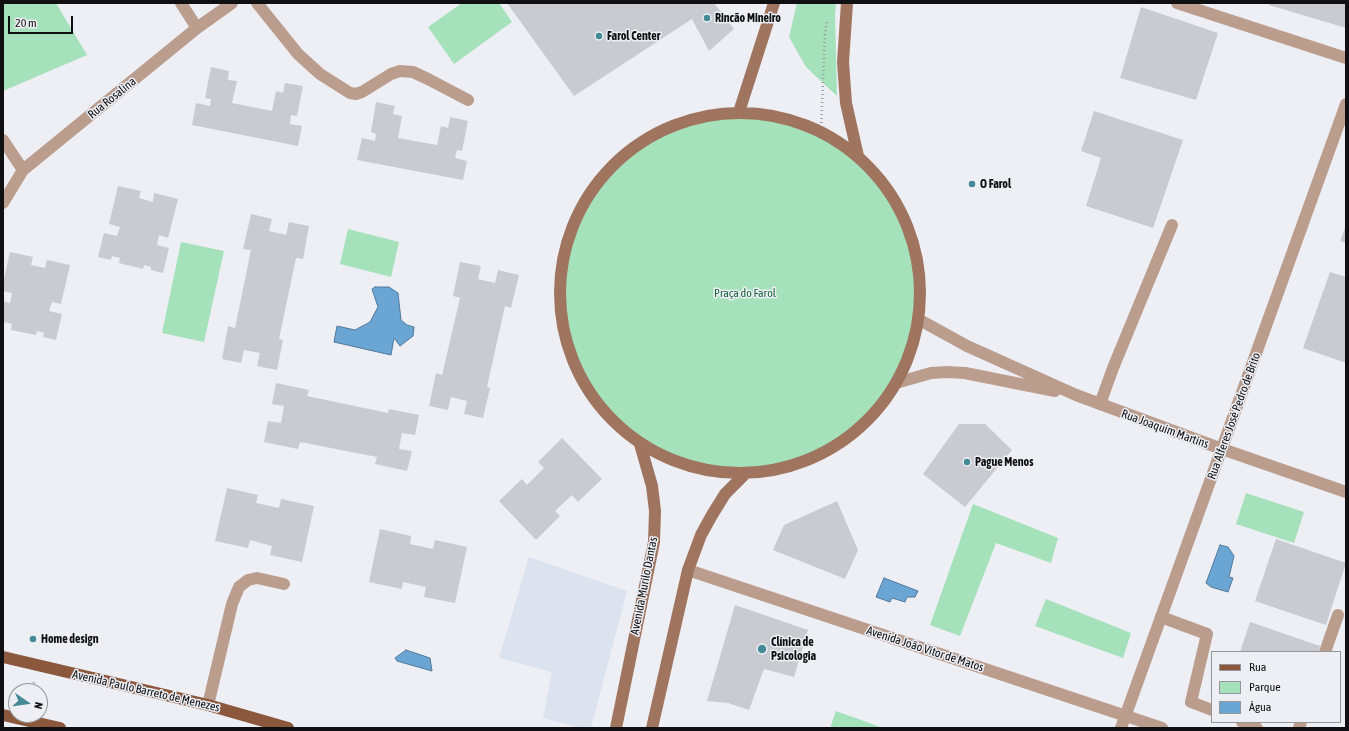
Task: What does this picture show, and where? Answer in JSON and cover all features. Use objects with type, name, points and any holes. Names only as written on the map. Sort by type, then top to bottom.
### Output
[{"type":"main road","points":[[738,112],[774,3]]},
{"type":"main road","points":[[847,3],[843,62],[845,96],[858,156]]},
{"type":"main road","points":[[738,112],[770,115],[821,131],[858,156],[879,178],[896,203],[909,230],[918,267],[920,289],[918,319],[905,365],[896,383],[874,413],[848,438],[816,457],[781,469],[745,474],[690,467],[640,444],[604,412],[578,372],[563,326],[561,277],[571,230],[594,187],[628,152],[669,127],[738,112]]},
{"type":"main road","name":"Avenida Murilo Dantas","points":[[616,728],[654,542],[656,512],[652,486],[640,444]]},
{"type":"main road","points":[[652,728],[688,570],[701,535],[712,515],[725,494],[745,474]]},
{"type":"main road","name":"Avenida Paulo Barreto de Menezes","points":[[3,657],[208,705],[288,728]]},
{"type":"main road","points":[[3,714],[60,728]]},
{"type":"street","points":[[181,3],[197,28]]},
{"type":"street","name":"Rua Rosalina","points":[[3,203],[23,170],[197,28],[232,3]]},
{"type":"street","points":[[257,3],[298,54],[320,74],[350,93],[356,94],[362,92],[391,74],[413,72],[468,100]]},
{"type":"street","points":[[1177,3],[1346,58]]},
{"type":"street","name":"Rua Alferes José Pedro de Brito","points":[[1121,728],[1346,104]]},
{"type":"street","points":[[3,140],[23,170]]},
{"type":"street","points":[[1100,404],[1113,368],[1172,225]]},
{"type":"street","name":"Rua Joaquim Martins","points":[[918,319],[967,346],[1076,396],[1346,492]]},
{"type":"street","name":"Rua Joaquim Martins","points":[[896,383],[931,373],[965,373],[1076,396]]},
{"type":"street","name":"Avenida João Vitor de Matos","points":[[688,570],[1162,728]]},
{"type":"street","points":[[208,705],[232,604],[239,587],[248,580],[257,578],[284,584]]},
{"type":"street","points":[[1325,651],[1338,615]]},
{"type":"street","points":[[1161,617],[1207,634],[1191,702],[1211,710]]},
{"type":"street","points":[[1244,723],[1257,728]]},
{"type":"path","points":[[821,131],[825,33],[828,18]]},
{"type":"shaded area","points":[[529,557],[627,591],[591,728],[581,728],[543,718],[552,672],[499,658]]},
{"type":"green space","points":[[3,3],[56,3],[87,55],[3,91]]},
{"type":"green space","points":[[462,3],[499,3],[512,22],[454,64],[428,27]]},
{"type":"green space","points":[[797,3],[836,3],[837,96],[806,67],[789,37]]},
{"type":"green space","name":"Praça do Farol","points":[[740,113],[775,117],[809,127],[840,144],[867,166],[889,193],[906,224],[916,258],[920,293],[916,328],[906,362],[889,393],[867,420],[840,442],[809,459],[775,469],[740,473],[705,469],[671,459],[640,442],[613,420],[591,393],[574,362],[564,328],[560,293],[564,258],[574,224],[591,193],[613,166],[640,144],[671,127],[705,117]]},
{"type":"green space","points":[[348,229],[399,242],[391,277],[340,264]]},
{"type":"green space","points":[[181,242],[224,251],[204,342],[162,333]]},
{"type":"green space","points":[[1246,493],[1304,512],[1294,543],[1236,524]]},
{"type":"green space","points":[[973,504],[1058,538],[1051,563],[996,543],[960,636],[930,625]]},
{"type":"green space","points":[[1046,599],[1131,633],[1123,658],[1035,626]]},
{"type":"green space","points":[[836,711],[883,728],[830,728]]},
{"type":"water","points":[[375,287],[389,287],[398,293],[401,320],[407,325],[414,327],[413,336],[400,346],[394,338],[391,355],[334,342],[337,326],[355,330],[370,322],[378,307],[372,289]]},
{"type":"water","points":[[1220,545],[1228,547],[1234,556],[1229,577],[1233,578],[1228,592],[1211,587],[1206,583]]},
{"type":"water","points":[[884,578],[918,591],[915,597],[907,597],[905,602],[892,598],[890,602],[876,597]]},
{"type":"water","points":[[406,650],[430,658],[432,671],[397,661],[395,658]]},
{"type":"building","name":"Farol Center","points":[[507,3],[714,3],[734,29],[709,51],[692,19],[574,96]]},
{"type":"building","points":[[1269,3],[1346,3],[1346,28],[1269,5]]},
{"type":"building","points":[[1141,7],[1218,33],[1196,100],[1120,78]]},
{"type":"building","points":[[211,67],[229,71],[228,80],[237,81],[232,103],[272,111],[276,91],[283,93],[285,83],[303,86],[297,116],[291,115],[290,124],[302,126],[298,146],[192,125],[196,103],[210,106],[211,99],[205,98]]},
{"type":"building","points":[[376,102],[395,106],[393,114],[402,116],[398,138],[437,145],[441,126],[448,128],[450,117],[468,121],[462,151],[457,150],[455,158],[467,161],[463,180],[357,160],[362,138],[375,141],[376,134],[371,132]]},
{"type":"building","points":[[1094,111],[1183,140],[1153,228],[1086,206],[1101,158],[1081,151]]},
{"type":"building","points":[[118,186],[141,191],[139,198],[153,202],[154,193],[178,199],[168,238],[159,235],[157,245],[169,248],[163,273],[151,270],[151,267],[144,265],[143,269],[119,263],[120,258],[112,256],[111,260],[98,257],[104,233],[117,236],[120,227],[109,224]]},
{"type":"building","points":[[251,214],[272,219],[269,231],[286,235],[289,222],[309,226],[303,259],[296,258],[279,339],[283,340],[277,370],[257,366],[260,353],[244,350],[241,363],[222,359],[228,326],[235,328],[251,250],[243,249]]},
{"type":"building","points":[[1346,225],[1346,243],[1340,241]]},
{"type":"building","points":[[10,252],[33,257],[31,265],[45,268],[47,260],[70,265],[61,304],[52,302],[49,311],[62,314],[56,340],[43,337],[44,333],[37,331],[36,335],[11,330],[12,324],[5,322],[3,328],[3,301],[10,303],[12,293],[3,291],[3,283]]},
{"type":"building","points":[[460,262],[481,266],[478,279],[495,283],[498,270],[519,275],[511,308],[505,306],[487,387],[490,388],[483,418],[464,414],[467,401],[451,397],[448,410],[429,406],[436,373],[442,375],[460,298],[453,296]]},
{"type":"building","points":[[1330,272],[1346,277],[1346,363],[1303,348]]},
{"type":"building","points":[[276,383],[309,390],[307,396],[388,413],[389,409],[419,415],[415,435],[402,433],[399,449],[412,451],[407,471],[375,464],[377,457],[300,442],[298,449],[264,442],[268,421],[281,423],[284,406],[272,404]]},
{"type":"building","name":"Pague Menos","points":[[959,424],[985,424],[1012,450],[965,507],[923,474]]},
{"type":"building","points":[[562,438],[602,479],[578,502],[572,495],[555,511],[560,516],[536,540],[499,501],[522,479],[527,485],[544,468],[538,462]]},
{"type":"building","points":[[227,488],[258,495],[256,503],[279,508],[281,499],[314,506],[302,562],[270,555],[272,546],[250,540],[248,548],[215,541]]},
{"type":"building","points":[[837,501],[858,550],[845,579],[773,550],[784,525]]},
{"type":"building","points":[[380,529],[411,536],[410,544],[433,549],[435,540],[467,547],[455,603],[424,597],[426,587],[403,582],[402,589],[369,582]]},
{"type":"building","points":[[1276,539],[1346,563],[1326,625],[1255,601]]},
{"type":"building","name":"Clínica de Psicologia","points":[[735,605],[808,630],[794,677],[764,669],[749,710],[728,703],[707,701]]},
{"type":"building","points":[[1250,622],[1320,646],[1318,651],[1240,651]]},
{"type":"place","name":"Rincão Mineiro","points":[[707,18]]},
{"type":"place","name":"Farol Center","points":[[599,36]]},
{"type":"place","name":"O Farol","points":[[972,184]]},
{"type":"place","name":"Pague Menos","points":[[967,462]]},
{"type":"place","name":"Home design","points":[[33,639]]},
{"type":"place","name":"Clínica de Psicologia","points":[[762,649]]}]
